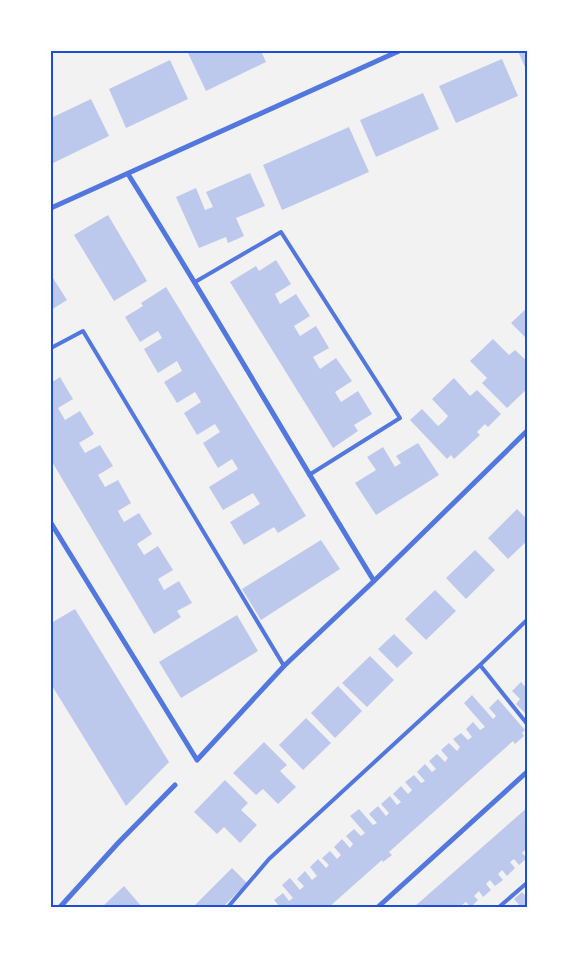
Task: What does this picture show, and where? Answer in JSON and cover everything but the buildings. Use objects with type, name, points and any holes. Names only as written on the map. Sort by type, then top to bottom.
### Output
[{"type":"street","points":[[51,208],[399,51]]},
{"type":"street","points":[[128,174],[374,581]]},
{"type":"street","points":[[51,524],[197,760],[284,666],[528,430]]},
{"type":"street","points":[[378,907],[528,772]]},
{"type":"street","points":[[60,907],[119,842],[175,785]]},
{"type":"lane","points":[[195,282],[281,232],[400,418],[309,475]]},
{"type":"lane","points":[[51,348],[83,331],[284,666]]},
{"type":"lane","points":[[228,907],[269,859],[528,619]]},
{"type":"lane","points":[[480,665],[528,725]]},
{"type":"lane","points":[[499,907],[528,882]]}]
